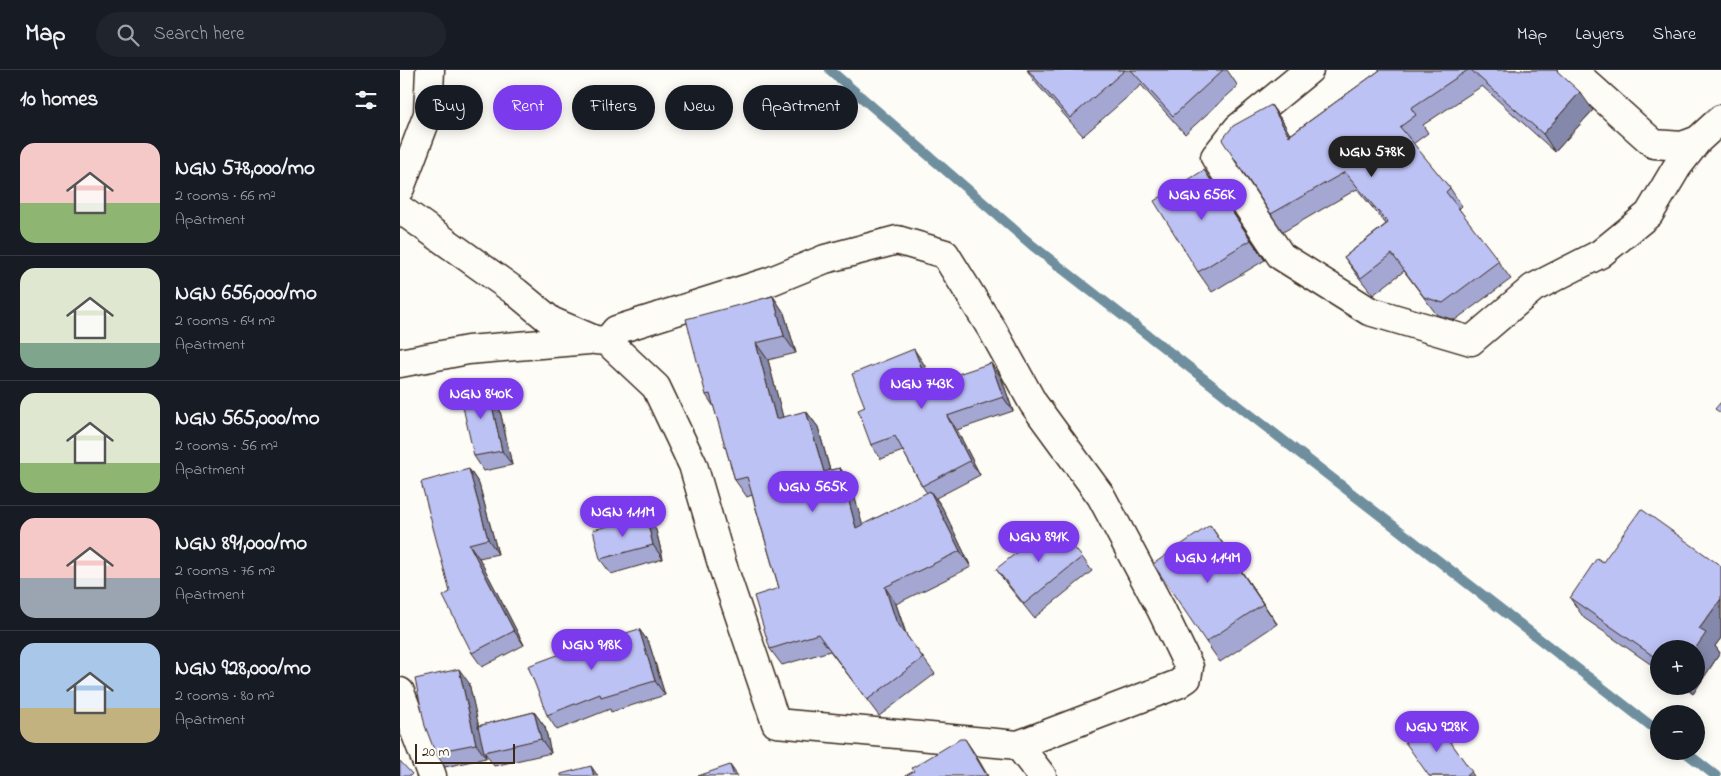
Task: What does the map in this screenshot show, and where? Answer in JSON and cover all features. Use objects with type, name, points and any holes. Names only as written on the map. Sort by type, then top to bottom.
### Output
[{"type":"street","points":[[400,188],[428,114],[430,70]]},
{"type":"street","points":[[1309,70],[1238,128],[1215,157],[1281,256],[1369,311],[1471,342],[1533,288],[1600,254],[1649,214],[1677,168],[1698,140],[1721,120]]},
{"type":"street","points":[[1572,70],[1654,144],[1682,146],[1698,140]]},
{"type":"street","points":[[400,209],[516,292],[551,321],[601,340],[656,387],[693,465],[722,564],[776,723],[1018,745],[1178,684],[1187,678],[1189,667],[1161,609],[1101,496],[1033,403],[993,332],[945,254],[897,240],[825,259],[771,281],[616,330],[601,340],[468,350],[400,364]]},
{"type":"street","points":[[400,692],[432,776]]},
{"type":"street","points":[[1018,745],[1042,776]]},
{"type":"building","points":[[1028,70],[1125,70],[1070,118]]},
{"type":"building","points":[[1131,70],[1223,70],[1173,116]]},
{"type":"building","points":[[1380,70],[1468,70],[1411,108],[1416,115],[1400,127],[1450,188],[1446,192],[1499,261],[1443,303],[1424,297],[1392,254],[1361,278],[1344,257],[1388,223],[1345,172],[1271,214],[1222,140],[1233,126],[1271,105],[1289,136]]},
{"type":"building","points":[[1471,70],[1556,70],[1580,92],[1543,134]]},
{"type":"building","points":[[1204,170],[1251,240],[1198,272],[1154,201]]},
{"type":"building","points":[[773,296],[784,336],[756,343],[776,419],[806,411],[824,472],[840,468],[856,528],[930,491],[960,551],[885,587],[896,621],[923,658],[867,700],[818,634],[770,649],[754,596],[779,588],[747,477],[735,480],[710,394],[706,395],[686,319]]},
{"type":"building","points":[[914,349],[928,384],[991,363],[1003,397],[947,416],[970,461],[922,486],[895,436],[871,445],[858,410],[865,407],[852,374]]},
{"type":"building","points":[[487,383],[502,451],[474,456],[459,389]]},
{"type":"building","points":[[1721,402],[1721,413],[1715,409]]},
{"type":"building","points":[[469,469],[488,539],[469,544],[514,631],[472,653],[443,596],[450,592],[421,482]]},
{"type":"building","points":[[1641,509],[1721,566],[1721,599],[1699,629],[1706,633],[1701,640],[1650,640],[1650,654],[1570,598],[1597,558],[1603,562]]},
{"type":"building","points":[[646,516],[653,545],[600,559],[593,530]]},
{"type":"building","points":[[1054,523],[1082,557],[1024,604],[996,569]]},
{"type":"building","points":[[1210,525],[1263,604],[1206,642],[1153,564]]},
{"type":"building","points":[[639,629],[655,681],[601,697],[600,694],[547,715],[528,666],[571,650]]},
{"type":"building","points":[[459,669],[476,744],[435,752],[425,726],[415,679]]},
{"type":"building","points":[[534,712],[541,739],[484,752],[478,726]]},
{"type":"building","points":[[1435,720],[1472,772],[1466,776],[1429,776],[1405,742]]},
{"type":"building","points":[[960,739],[965,739],[987,776],[905,776],[914,771],[912,768]]},
{"type":"building","points":[[400,761],[412,774],[410,776],[400,776]]},
{"type":"building","points":[[730,765],[734,776],[698,776]]},
{"type":"building","points":[[591,766],[594,776],[561,776],[561,774]]},
{"type":"waterway","points":[[830,70],[1033,246],[1650,725]]},
{"type":"waterway","points":[[1696,760],[1716,776]]}]
